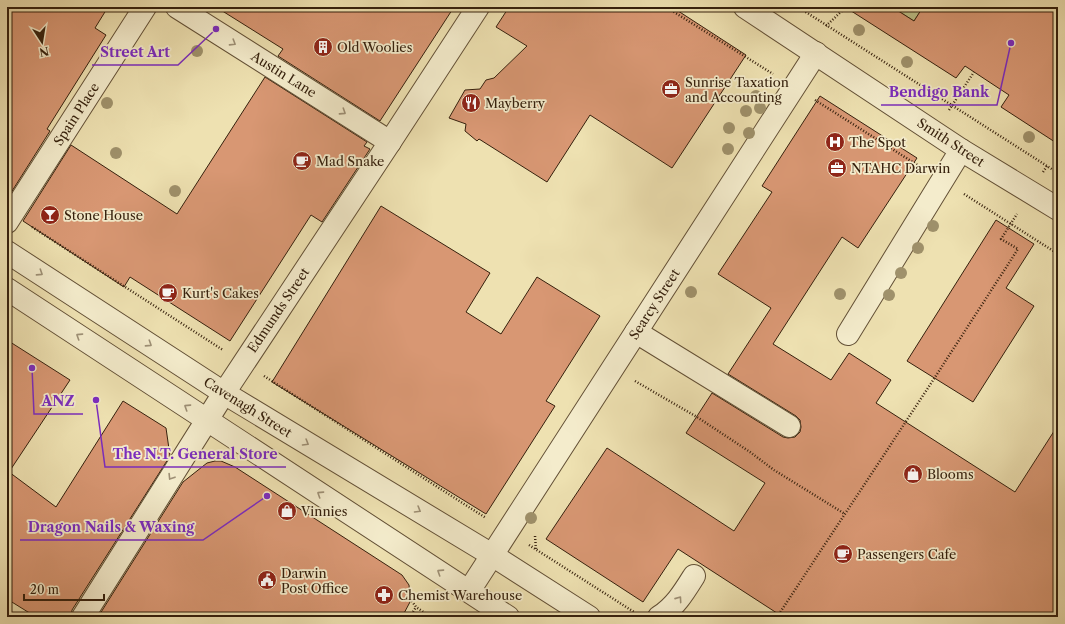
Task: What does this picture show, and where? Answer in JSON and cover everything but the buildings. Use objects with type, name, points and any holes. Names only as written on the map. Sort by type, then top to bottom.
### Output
[{"type":"street","name":"Spain Place","points":[[17,223],[145,7]]},
{"type":"street","name":"Austin Lane","points":[[177,7],[390,142]]},
{"type":"street","name":"Edmunds Street","points":[[83,617],[224,393],[478,7]]},
{"type":"street","name":"Smith Street","points":[[745,7],[961,150],[1058,209]]},
{"type":"street","name":"Searcy Street","points":[[492,555],[816,53]]},
{"type":"street","points":[[848,334],[961,150]]},
{"type":"street","name":"Cavenagh Street","points":[[7,252],[224,393],[492,555],[589,617]]},
{"type":"street","points":[[7,289],[508,617]]},
{"type":"street","points":[[636,332],[789,426]]},
{"type":"street","points":[[469,591],[492,555]]},
{"type":"street","points":[[659,617],[677,602],[694,576]]},
{"type":"path","points":[[666,7],[774,75]]},
{"type":"path","points":[[798,7],[1058,173]]},
{"type":"path","points":[[823,30],[846,7]]},
{"type":"path","points":[[949,110],[974,72]]},
{"type":"path","points":[[815,100],[923,168]]},
{"type":"path","points":[[777,617],[1018,249],[1001,239],[1047,166]]},
{"type":"path","points":[[963,193],[1058,254]]},
{"type":"path","points":[[17,223],[226,352]]},
{"type":"path","points":[[259,373],[492,522]]},
{"type":"path","points":[[631,378],[697,416],[774,470],[845,514]]},
{"type":"path","points":[[525,543],[635,613]]},
{"type":"path","points":[[405,591],[416,607],[431,617]]},
{"type":"path","points":[[410,617],[416,607]]},
{"type":"green space","points":[[892,7],[923,7],[914,21]]},
{"type":"place","name":"Street Art","points":[[216,29]]},
{"type":"place","name":"Bendigo Bank","points":[[1011,43]]},
{"type":"place","name":"Old Woolies","points":[[323,47]]},
{"type":"place","name":"Sunrise Taxation and Accounting","points":[[671,89]]},
{"type":"place","name":"Mayberry","points":[[471,103]]},
{"type":"place","name":"The Spot","points":[[835,142]]},
{"type":"place","name":"Mad Snake","points":[[302,161]]},
{"type":"place","name":"NTAHC Darwin","points":[[837,168]]},
{"type":"place","name":"Stone House","points":[[50,215]]},
{"type":"place","name":"Kurt's Cakes","points":[[168,293]]},
{"type":"place","name":"ANZ","points":[[32,368]]},
{"type":"place","name":"The N.T. General Store","points":[[96,400]]},
{"type":"place","name":"Blooms","points":[[913,474]]},
{"type":"place","name":"Dragon Nails & Waxing","points":[[267,496]]},
{"type":"place","name":"Vinnies","points":[[287,511]]},
{"type":"place","name":"Passengers Cafe","points":[[843,554]]},
{"type":"place","name":"Darwin Post Office","points":[[267,580]]},
{"type":"place","name":"Chemist Warehouse","points":[[384,595]]}]
